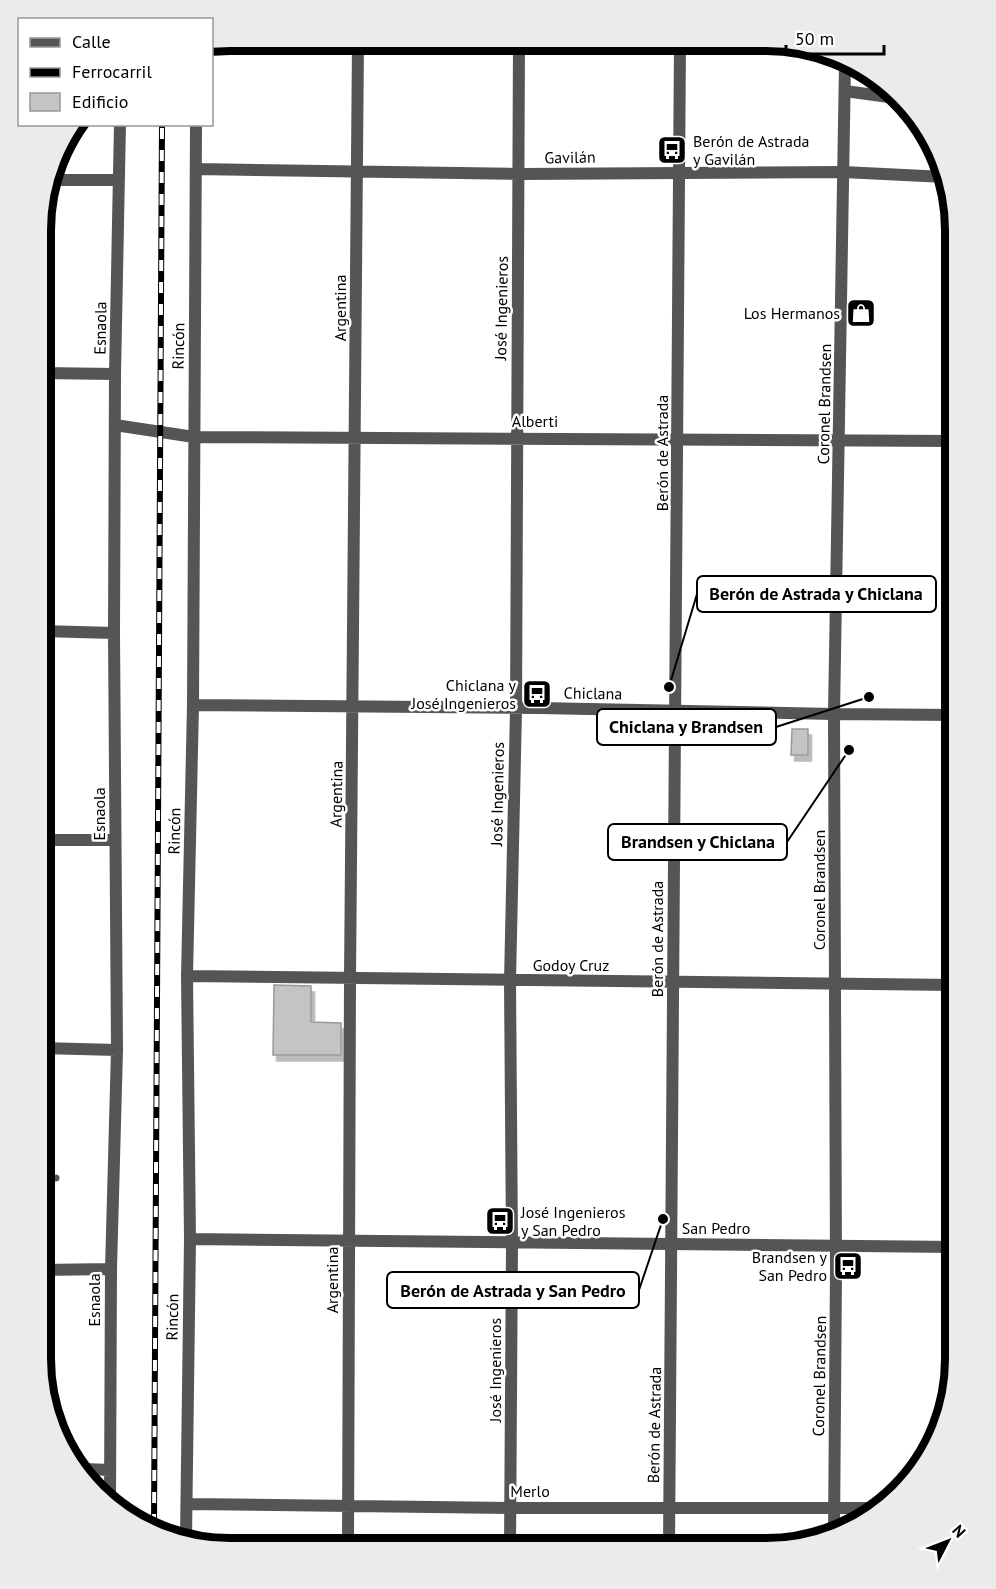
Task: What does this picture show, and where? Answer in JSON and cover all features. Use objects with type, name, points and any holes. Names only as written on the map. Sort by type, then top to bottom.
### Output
[{"type":"street","name":"Argentina","points":[[348,1538],[348,1242],[358,51]]},
{"type":"street","name":"José Ingenieros","points":[[510,1538],[512,1243],[510,981],[516,710],[519,51]]},
{"type":"street","name":"Berón de Astrada","points":[[669,1538],[679,438],[680,51]]},
{"type":"street","name":"Coronel Brandsen","points":[[834,1524],[836,983],[834,714],[845,70]]},
{"type":"street","points":[[845,91],[885,97]]},
{"type":"street","name":"Esnaola","points":[[110,1492],[111,1269],[117,1050],[114,633],[115,374],[120,126]]},
{"type":"street","name":"Rincón","points":[[186,1532],[190,1239],[187,976],[193,705],[196,126]]},
{"type":"street","name":"Gavilán","points":[[196,169],[519,174],[843,172],[936,177]]},
{"type":"street","points":[[58,180],[119,180]]},
{"type":"street","points":[[51,373],[115,374]]},
{"type":"street","name":"Alberti","points":[[115,425],[194,437],[945,441]]},
{"type":"street","points":[[51,631],[114,633]]},
{"type":"street","name":"Chiclana","points":[[193,705],[945,715]]},
{"type":"street","points":[[51,840],[116,840]]},
{"type":"street","name":"Godoy Cruz","points":[[187,976],[945,985]]},
{"type":"street","points":[[51,1048],[117,1050]]},
{"type":"street","name":"San Pedro","points":[[190,1239],[945,1247]]},
{"type":"street","points":[[51,1270],[111,1269]]},
{"type":"street","points":[[89,1469],[110,1470]]},
{"type":"street","name":"Merlo","points":[[187,1504],[511,1508],[865,1508]]},
{"type":"lane","points":[[51,1178],[56,1178]]},
{"type":"building","points":[[792,729],[808,729],[808,755],[791,755]]},
{"type":"building","points":[[274,985],[311,986],[311,1022],[341,1023],[341,1055],[273,1055]]},
{"type":"railway","points":[[154,1521],[162,126]]},
{"type":"place","name":"Berón de Astrada y Gavilán","points":[[672,150]]},
{"type":"place","name":"Los Hermanos","points":[[861,313]]},
{"type":"place","name":"Berón de Astrada y Chiclana","points":[[669,687]]},
{"type":"place","name":"Chiclana y José Ingenieros","points":[[537,694]]},
{"type":"place","name":"Chiclana y Brandsen","points":[[869,697]]},
{"type":"place","name":"Brandsen y Chiclana","points":[[849,750]]},
{"type":"place","name":"Berón de Astrada y San Pedro","points":[[663,1219]]},
{"type":"place","name":"José Ingenieros y San Pedro","points":[[500,1221]]},
{"type":"place","name":"Brandsen y San Pedro","points":[[848,1266]]}]
